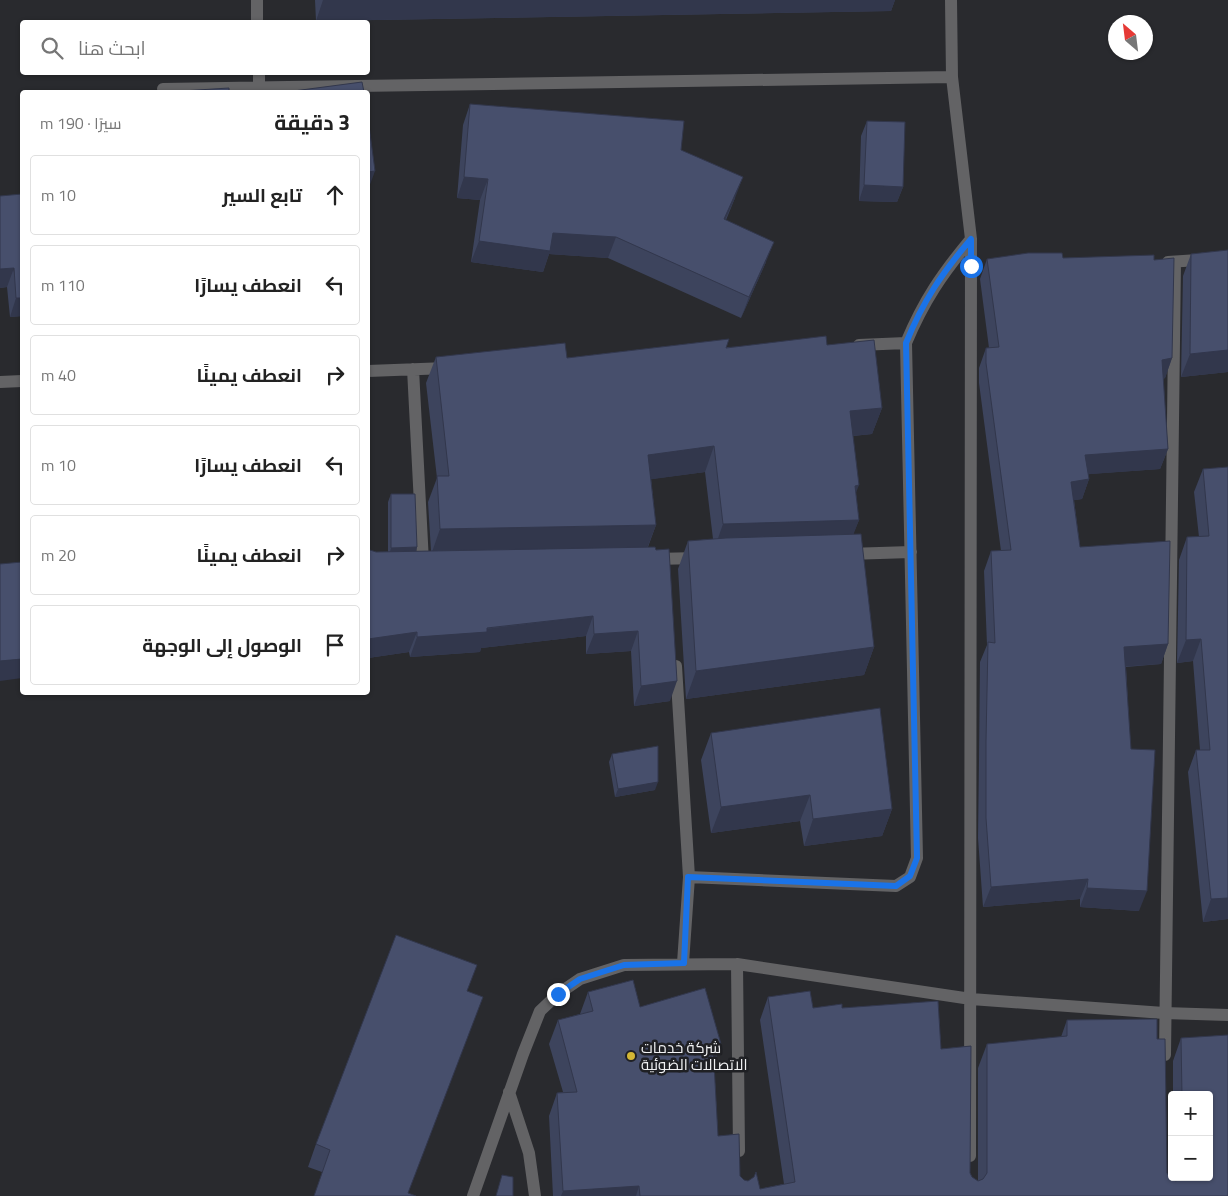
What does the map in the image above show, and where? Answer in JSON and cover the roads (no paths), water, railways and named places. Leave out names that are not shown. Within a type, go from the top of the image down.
[{"type":"street","points":[[257,0],[257,20]]},
{"type":"street","points":[[951,0],[952,77],[971,239],[976,266],[970,1166]]},
{"type":"street","points":[[259,75],[259,88]]},
{"type":"street","points":[[163,89],[952,77]]},
{"type":"street","points":[[688,877],[896,886],[910,876],[917,858],[906,343],[924,302],[944,271],[971,239]]},
{"type":"street","points":[[1156,263],[1228,258]]},
{"type":"street","points":[[1165,1070],[1164,1013],[1176,262]]},
{"type":"street","points":[[847,346],[906,343]]},
{"type":"street","points":[[370,371],[463,367]]},
{"type":"street","points":[[413,369],[423,562]]},
{"type":"street","points":[[0,382],[20,381]]},
{"type":"street","points":[[834,554],[911,552]]},
{"type":"street","points":[[640,560],[670,564],[708,558]]},
{"type":"street","points":[[675,649],[688,877],[684,963]]},
{"type":"street","points":[[473,1196],[509,1092],[540,1012],[558,994],[580,979],[624,965],[737,964],[971,999],[1164,1013],[1228,1015]]},
{"type":"street","points":[[737,964],[739,1167]]},
{"type":"street","points":[[509,1092],[529,1153],[535,1196]]},
{"type":"place","name":"شركة خدمات الاتصالات الضوئية","points":[[631,1056]]}]
